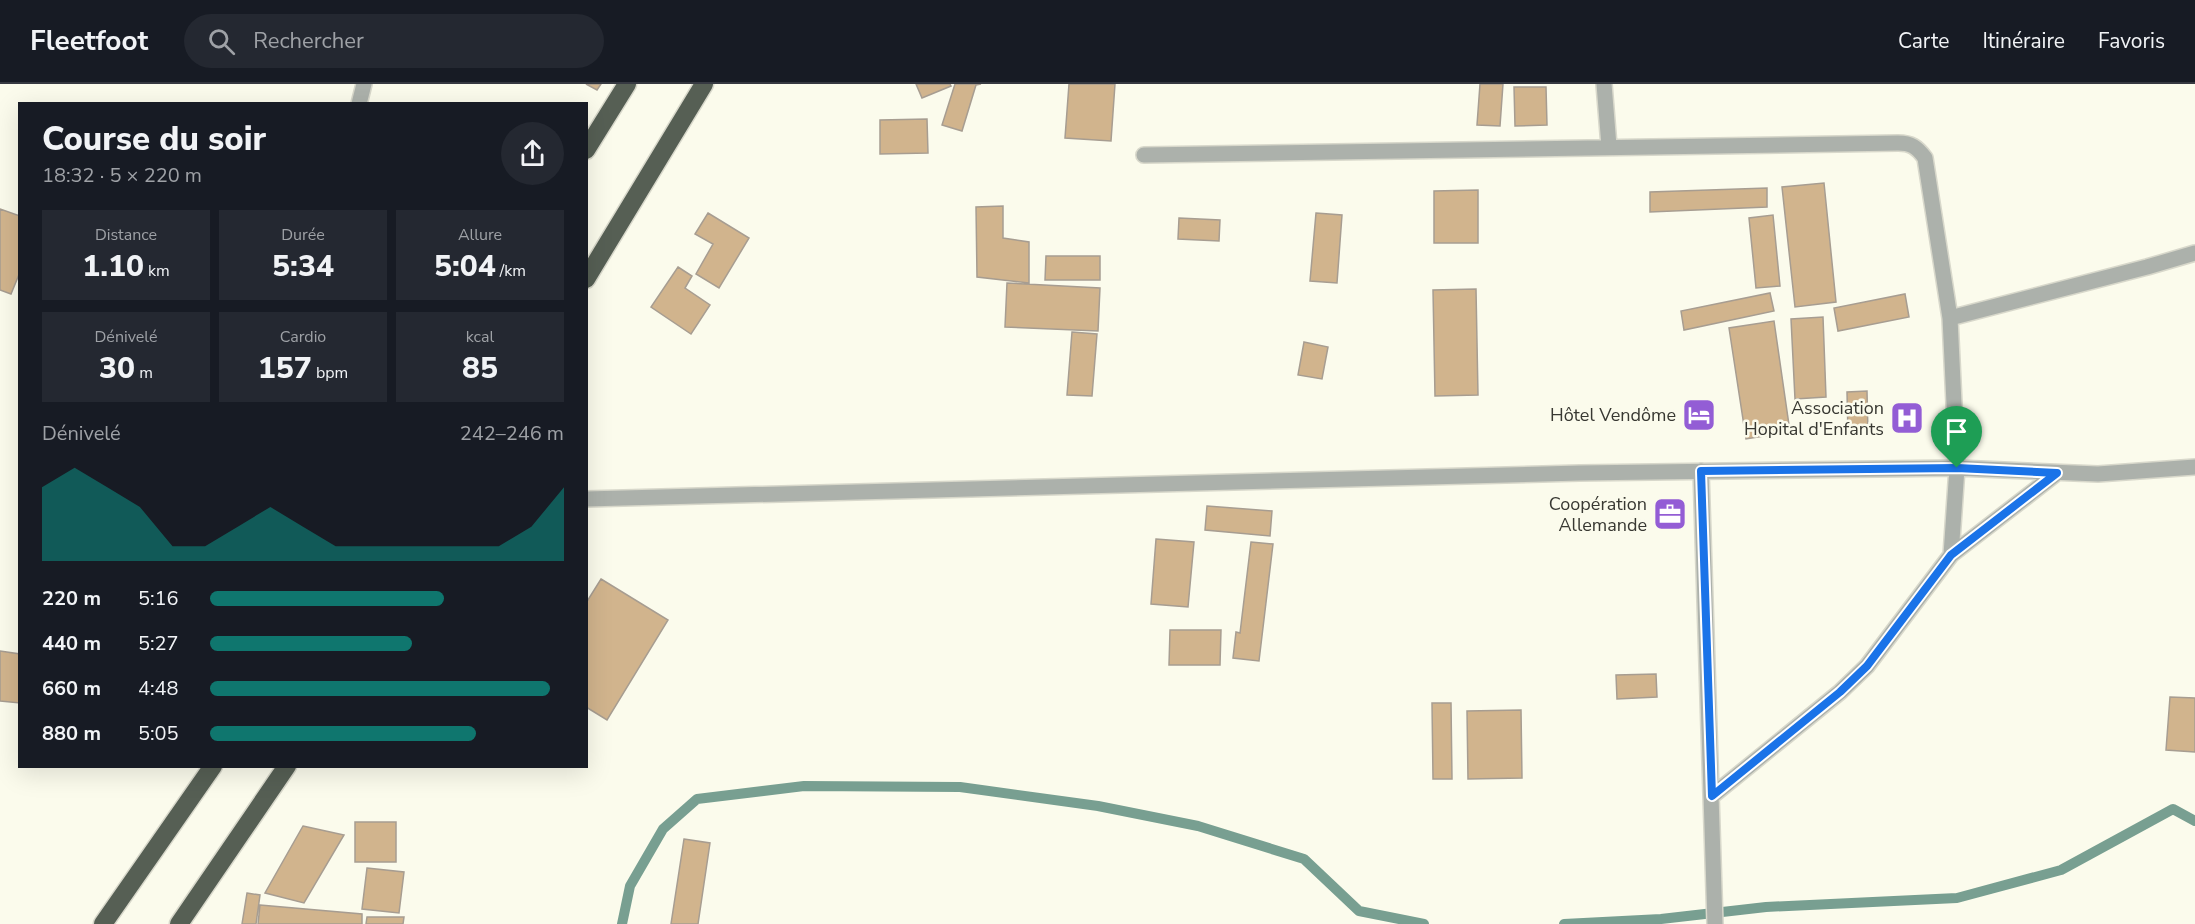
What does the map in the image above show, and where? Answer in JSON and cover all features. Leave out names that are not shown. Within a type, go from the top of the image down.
[{"type":"highway","points":[[588,147],[627,84]]},
{"type":"highway","points":[[588,276],[704,84]]},
{"type":"highway","points":[[103,924],[212,768]]},
{"type":"highway","points":[[179,924],[286,768]]},
{"type":"street","points":[[359,102],[364,84]]},
{"type":"street","points":[[1604,84],[1609,146]]},
{"type":"street","points":[[1144,155],[1911,143],[1925,158],[1950,318],[1957,468],[1951,555]]},
{"type":"street","points":[[1950,318],[2195,253]]},
{"type":"street","points":[[588,500],[1701,471],[1957,468],[2098,474],[2195,467]]},
{"type":"street","points":[[1701,471],[1715,924]]},
{"type":"street","points":[[1712,796],[1840,692],[1867,666],[1951,555],[2057,473]]},
{"type":"building","points":[[586,84],[601,84],[597,90]]},
{"type":"building","points":[[916,84],[950,84],[951,86],[922,98]]},
{"type":"building","points":[[955,84],[981,84],[976,85],[962,131],[942,125]]},
{"type":"building","points":[[1069,84],[1115,84],[1111,141],[1065,138]]},
{"type":"building","points":[[1480,84],[1503,84],[1500,126],[1477,125]]},
{"type":"building","points":[[1514,87],[1546,87],[1547,125],[1515,126]]},
{"type":"building","points":[[927,119],[928,153],[880,154],[880,120]]},
{"type":"building","points":[[1824,183],[1836,302],[1795,307],[1782,187]]},
{"type":"building","points":[[1767,188],[1767,207],[1650,212],[1650,192]]},
{"type":"building","points":[[1478,190],[1478,243],[1434,243],[1434,191]]},
{"type":"building","points":[[1003,206],[1003,238],[1029,242],[1029,283],[977,277],[976,207]]},
{"type":"building","points":[[0,209],[18,215],[18,277],[11,294],[0,290]]},
{"type":"building","points":[[708,213],[749,238],[719,288],[696,274],[713,244],[695,234]]},
{"type":"building","points":[[1316,213],[1342,215],[1337,283],[1310,281]]},
{"type":"building","points":[[1773,215],[1780,286],[1756,288],[1749,218]]},
{"type":"building","points":[[1179,218],[1220,220],[1219,241],[1178,239]]},
{"type":"building","points":[[1046,256],[1100,256],[1100,280],[1045,280]]},
{"type":"building","points":[[678,267],[692,276],[685,288],[710,305],[691,334],[651,307]]},
{"type":"building","points":[[1007,283],[1100,288],[1098,331],[1005,327]]},
{"type":"building","points":[[1476,289],[1478,395],[1435,396],[1433,290]]},
{"type":"building","points":[[1770,293],[1774,311],[1684,330],[1681,311]]},
{"type":"building","points":[[1905,294],[1909,317],[1838,331],[1834,308]]},
{"type":"building","points":[[1823,317],[1826,397],[1795,399],[1791,319]]},
{"type":"building","points":[[1774,321],[1790,432],[1746,439],[1729,328]]},
{"type":"building","points":[[1072,332],[1097,334],[1092,396],[1067,395]]},
{"type":"building","points":[[1304,342],[1328,347],[1322,379],[1298,375]]},
{"type":"building","points":[[1867,391],[1868,434],[1848,435],[1847,392]]},
{"type":"building","points":[[1207,506],[1272,511],[1270,536],[1205,530]]},
{"type":"building","points":[[1156,539],[1194,542],[1188,607],[1151,604]]},
{"type":"building","points":[[1251,542],[1273,544],[1259,661],[1233,658],[1236,632],[1240,633]]},
{"type":"building","points":[[601,579],[668,620],[607,720],[588,708],[588,600]]},
{"type":"building","points":[[1170,630],[1221,630],[1220,665],[1169,665]]},
{"type":"building","points":[[0,651],[18,654],[18,703],[0,701]]},
{"type":"building","points":[[1656,674],[1657,697],[1617,699],[1616,675]]},
{"type":"building","points":[[2170,697],[2195,698],[2195,752],[2166,750]]},
{"type":"building","points":[[1432,703],[1451,703],[1452,779],[1433,779]]},
{"type":"building","points":[[1521,710],[1522,778],[1468,779],[1467,711]]},
{"type":"building","points":[[355,822],[396,822],[396,862],[355,862]]},
{"type":"building","points":[[303,826],[344,835],[304,903],[265,893]]},
{"type":"building","points":[[684,839],[710,843],[698,924],[671,924]]},
{"type":"building","points":[[367,868],[404,872],[399,913],[362,909]]},
{"type":"building","points":[[247,893],[260,895],[256,924],[242,924]]},
{"type":"building","points":[[260,905],[362,914],[362,924],[258,924]]},
{"type":"building","points":[[367,917],[404,917],[403,924],[366,924]]},
{"type":"waterway","points":[[622,924],[630,886],[663,829],[697,799],[804,786],[960,787],[1098,806],[1198,826],[1304,859],[1359,911],[1424,924]]},
{"type":"waterway","points":[[1564,924],[1661,919],[1766,907],[1957,898],[2061,870],[2173,809],[2195,821]]},
{"type":"place","name":"Hôtel Vendôme","points":[[1699,415]]},
{"type":"place","name":"Association Hopital d'Enfants","points":[[1907,418]]},
{"type":"place","name":"Coopération Allemande","points":[[1670,514]]},
{"type":"route","points":[[1957,468],[2057,473],[1951,555],[1867,666],[1840,692],[1712,796],[1701,471],[1957,468]]}]
